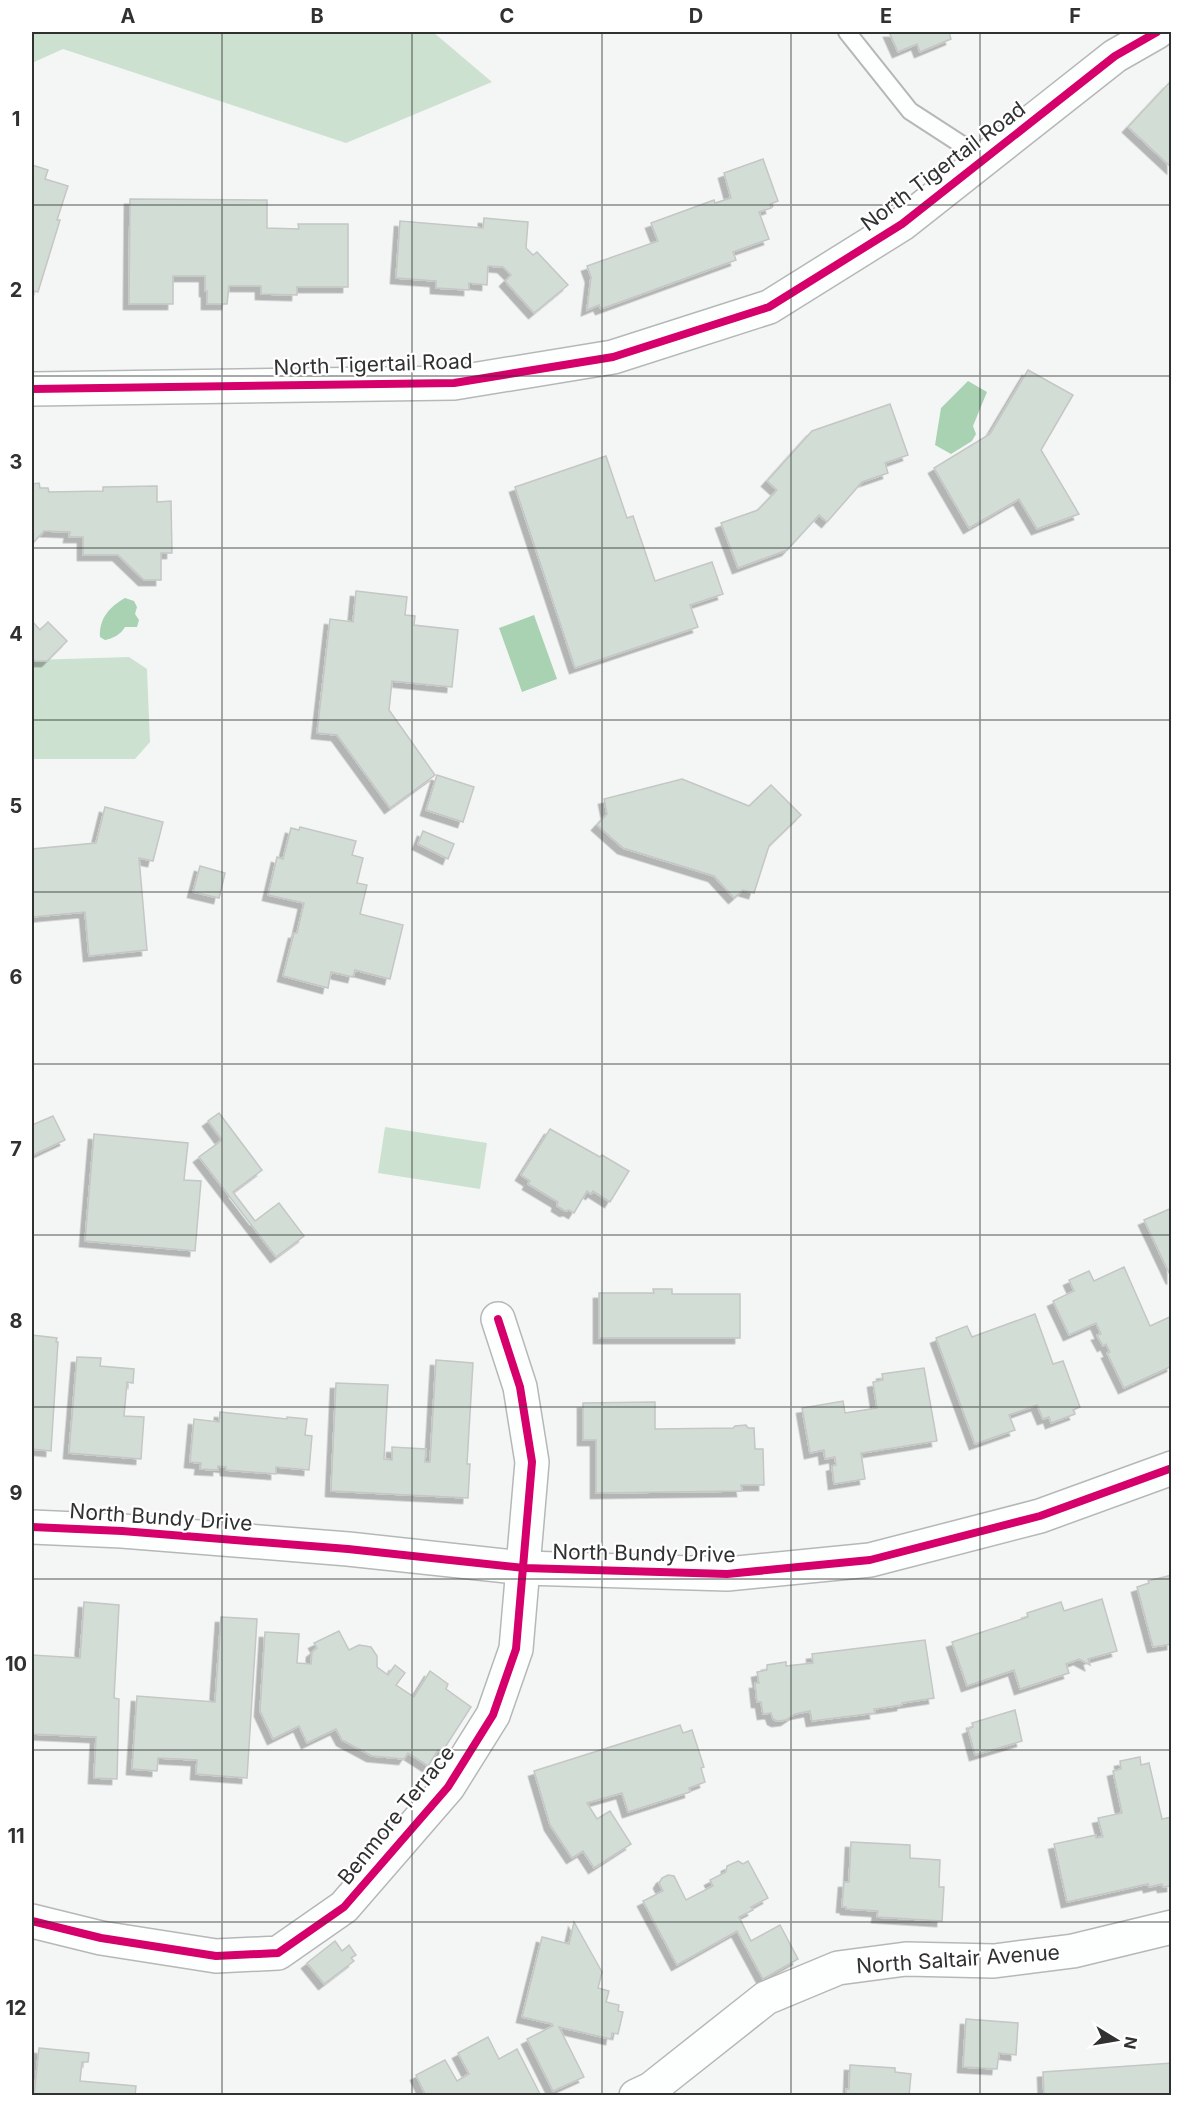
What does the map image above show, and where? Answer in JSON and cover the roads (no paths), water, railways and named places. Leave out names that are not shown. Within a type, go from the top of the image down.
[{"type":"street","name":"North Tigertail Road","points":[[32,389],[454,383],[613,357],[769,307],[903,224],[1115,56],[1157,32]]},
{"type":"street","name":"Benmore Terrace","points":[[32,1921],[101,1938],[216,1956],[278,1953],[344,1907],[448,1786],[493,1716],[516,1649],[532,1462],[520,1387],[498,1319]]},
{"type":"street","name":"North Bundy Drive","points":[[32,1527],[122,1531],[348,1549],[524,1568],[727,1574],[870,1560],[1040,1516],[1172,1468]]},
{"type":"street","name":"North Saltair Avenue","points":[[647,2093],[766,1998],[838,1968],[906,1959],[1005,1960],[1073,1951],[1172,1928]]},
{"type":"lane","points":[[847,32],[910,111],[984,159]]}]
